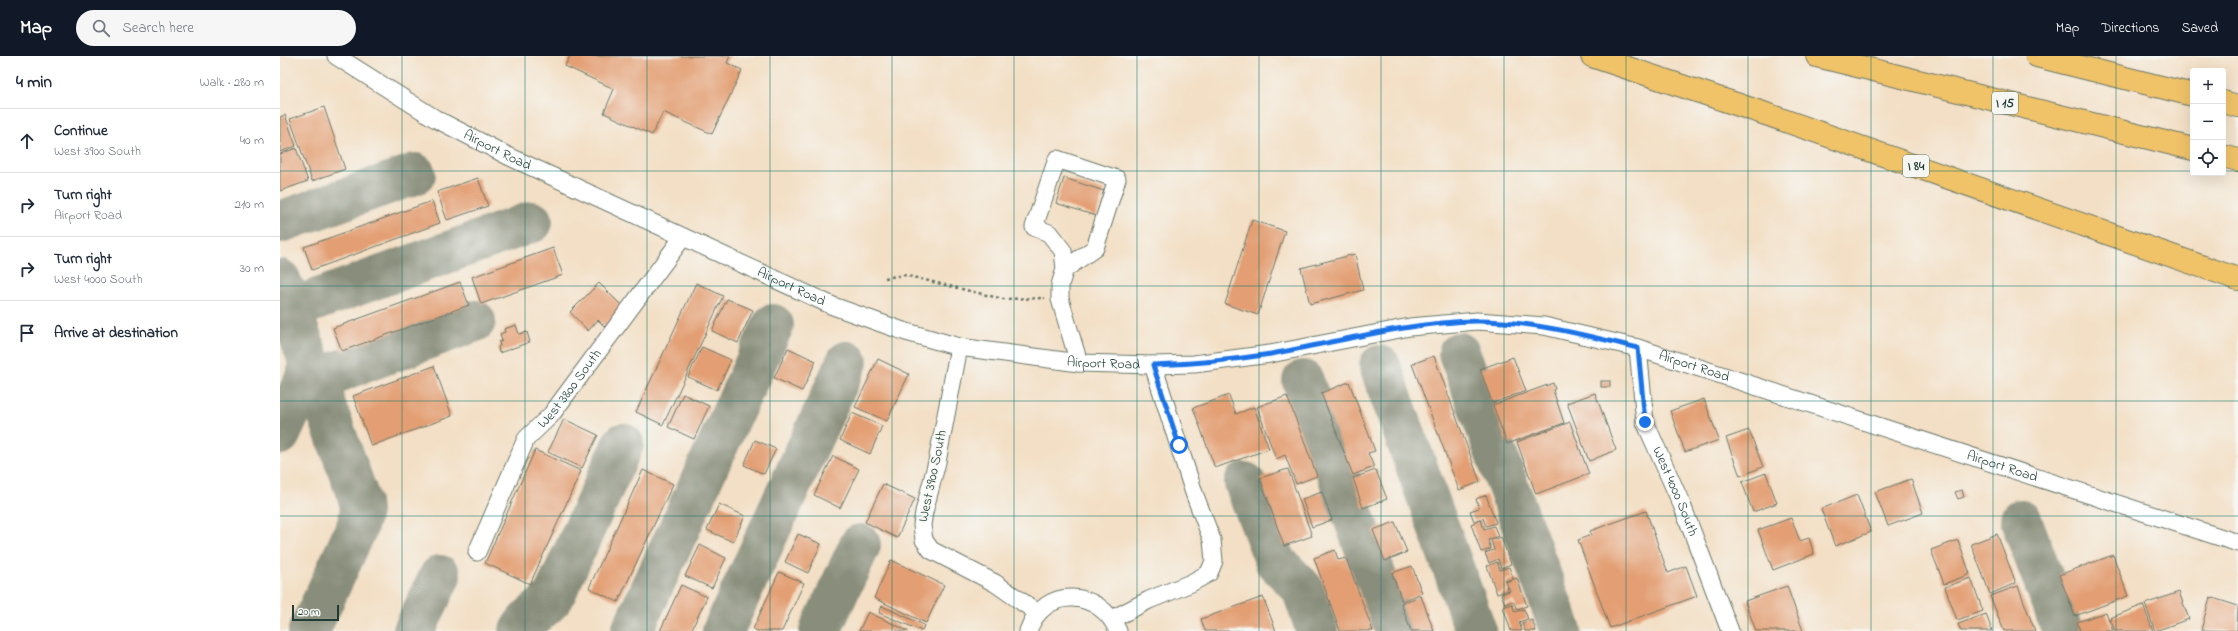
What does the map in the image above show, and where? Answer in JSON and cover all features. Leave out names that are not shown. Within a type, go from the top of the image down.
[{"type":"highway","name":"I 84","points":[[1592,56],[1763,113],[2238,279]]},
{"type":"highway","name":"I 15","points":[[1817,56],[2190,148]]},
{"type":"highway","points":[[2036,56],[2190,94]]},
{"type":"highway","points":[[2226,103],[2238,106]]},
{"type":"highway","points":[[2226,157],[2238,160]]},
{"type":"street","name":"Airport Road","points":[[336,56],[436,119],[508,156],[833,306],[959,348],[1079,363],[1153,365],[1194,364],[1270,354],[1410,327],[1477,321],[1544,326],[1638,348],[2238,543]]},
{"type":"street","points":[[1065,269],[1095,248],[1117,179],[1057,158],[1034,227],[1050,233],[1063,251],[1065,269],[1060,285],[1060,299],[1079,363]]},
{"type":"street","name":"West 3800 South","points":[[477,552],[526,439],[551,415],[683,237]]},
{"type":"street","name":"West 3900 South","points":[[959,348],[937,462],[924,512],[922,525],[924,540],[931,550],[996,583],[1038,612]]},
{"type":"street","name":"West 4000 South","points":[[1638,348],[1645,422],[1682,505],[1730,631]]},
{"type":"street","points":[[1028,631],[1038,612],[1050,604],[1063,599],[1077,598],[1091,601],[1103,609],[1115,625],[1149,600],[1192,583],[1209,573],[1214,561],[1212,540],[1194,493],[1153,365]]},
{"type":"path","points":[[885,278],[904,275],[1003,299],[1034,297],[1060,299]]},
{"type":"building","points":[[570,56],[730,56],[727,63],[742,70],[712,134],[663,112],[652,135],[604,113],[614,89],[565,66]]},
{"type":"building","points":[[324,107],[345,169],[312,181],[290,119]]},
{"type":"building","points":[[285,115],[296,146],[280,152],[280,117]]},
{"type":"building","points":[[296,148],[308,181],[280,191],[280,154]]},
{"type":"building","points":[[478,178],[488,206],[447,220],[437,192]]},
{"type":"building","points":[[1064,178],[1104,191],[1096,216],[1056,203]]},
{"type":"building","points":[[432,201],[440,223],[312,270],[304,247]]},
{"type":"building","points":[[1252,220],[1285,231],[1258,315],[1225,304]]},
{"type":"building","points":[[553,248],[563,275],[481,304],[472,277]]},
{"type":"building","points":[[1355,254],[1363,290],[1310,304],[1301,268]]},
{"type":"building","points":[[460,282],[469,305],[342,351],[333,328]]},
{"type":"building","points":[[599,283],[624,308],[605,327],[598,320],[588,331],[570,312]]},
{"type":"building","points":[[696,283],[723,296],[663,425],[636,412]]},
{"type":"building","points":[[727,299],[753,310],[738,343],[712,331]]},
{"type":"building","points":[[516,325],[519,334],[527,332],[530,342],[499,353],[499,342],[502,341],[500,334],[505,332],[504,329]]},
{"type":"building","points":[[702,347],[731,360],[717,390],[688,377]]},
{"type":"building","points":[[788,348],[816,361],[802,391],[774,378]]},
{"type":"building","points":[[1434,356],[1480,482],[1459,490],[1412,364]]},
{"type":"building","points":[[1513,357],[1526,391],[1492,403],[1480,369]]},
{"type":"building","points":[[878,359],[909,374],[887,421],[855,407]]},
{"type":"building","points":[[434,366],[452,416],[371,446],[353,396]]},
{"type":"building","points":[[1601,381],[1610,381],[1610,387],[1601,387]]},
{"type":"building","points":[[1349,382],[1375,451],[1368,453],[1374,467],[1353,475],[1321,393]]},
{"type":"building","points":[[1553,383],[1555,389],[1553,390],[1564,423],[1507,444],[1493,405]]},
{"type":"building","points":[[1595,393],[1616,450],[1589,461],[1567,403]]},
{"type":"building","points":[[683,394],[709,406],[694,439],[668,427]]},
{"type":"building","points":[[1229,395],[1236,414],[1254,407],[1269,449],[1215,468],[1193,408]]},
{"type":"building","points":[[1287,396],[1317,476],[1296,484],[1285,455],[1276,459],[1257,407]]},
{"type":"building","points":[[1704,399],[1719,440],[1685,452],[1670,411]]},
{"type":"building","points":[[852,413],[882,426],[870,454],[840,440]]},
{"type":"building","points":[[564,419],[598,435],[582,468],[548,452]]},
{"type":"building","points":[[1570,422],[1589,474],[1536,494],[1517,442]]},
{"type":"building","points":[[1749,430],[1763,467],[1740,476],[1726,438]]},
{"type":"building","points":[[755,440],[776,449],[764,474],[744,465]]},
{"type":"building","points":[[535,450],[581,471],[530,584],[485,563]]},
{"type":"building","points":[[833,456],[859,469],[840,508],[814,495]]},
{"type":"building","points":[[1288,469],[1312,536],[1284,546],[1260,478]]},
{"type":"building","points":[[643,470],[673,484],[618,602],[589,588]]},
{"type":"building","points":[[1376,470],[1387,499],[1363,508],[1353,478]]},
{"type":"building","points":[[1766,473],[1777,503],[1753,512],[1742,482]]},
{"type":"building","points":[[1911,479],[1923,513],[1888,526],[1875,492]]},
{"type":"building","points":[[883,484],[915,499],[897,538],[865,522]]},
{"type":"building","points":[[1962,490],[1964,497],[1958,499],[1955,492]]},
{"type":"building","points":[[1322,492],[1332,520],[1312,527],[1302,499]]},
{"type":"building","points":[[1486,495],[1496,523],[1486,526],[1483,518],[1474,521],[1470,511],[1479,508],[1476,499]]},
{"type":"building","points":[[1857,495],[1871,532],[1835,546],[1821,509]]},
{"type":"building","points":[[719,504],[745,516],[733,542],[707,530]]},
{"type":"building","points":[[1646,511],[1668,573],[1686,566],[1697,596],[1610,628],[1578,540],[1591,535],[1590,531]]},
{"type":"building","points":[[1791,518],[1800,541],[1809,538],[1814,554],[1773,570],[1758,530]]},
{"type":"building","points":[[1481,520],[1484,529],[1494,526],[1498,536],[1488,540],[1491,549],[1481,552],[1471,524]]},
{"type":"building","points":[[1395,522],[1407,552],[1385,561],[1373,530]]},
{"type":"building","points":[[798,534],[821,544],[808,573],[785,562]]},
{"type":"building","points":[[1997,534],[2016,583],[1990,594],[1971,544]]},
{"type":"building","points":[[1501,537],[1511,564],[1501,568],[1498,559],[1489,563],[1485,553],[1494,550],[1491,540]]},
{"type":"building","points":[[1958,540],[1970,574],[1944,584],[1931,550]]},
{"type":"building","points":[[700,545],[726,558],[712,588],[685,576]]},
{"type":"building","points":[[1335,550],[1338,560],[1346,558],[1373,631],[1340,631],[1314,558]]},
{"type":"building","points":[[2113,555],[2128,596],[2075,616],[2059,575]]},
{"type":"building","points":[[891,560],[944,585],[926,623],[874,598]]},
{"type":"building","points":[[1497,562],[1500,570],[1509,567],[1513,578],[1505,581],[1508,590],[1497,594],[1487,566]]},
{"type":"building","points":[[1412,566],[1422,593],[1402,601],[1392,573]]},
{"type":"building","points":[[779,572],[804,583],[782,631],[757,631],[753,629]]},
{"type":"building","points":[[1517,578],[1527,606],[1517,609],[1513,601],[1505,604],[1501,594],[1510,591],[1506,582]]},
{"type":"building","points":[[1971,578],[1983,611],[1957,620],[1945,587]]},
{"type":"building","points":[[681,585],[707,597],[691,631],[660,631]]},
{"type":"building","points":[[1787,586],[1803,631],[1756,631],[1745,601]]},
{"type":"building","points":[[2018,586],[2035,631],[2004,631],[1990,596]]},
{"type":"building","points":[[2179,592],[2189,619],[2155,631],[2145,604]]},
{"type":"building","points":[[1421,596],[1434,631],[1411,631],[1401,603]]},
{"type":"building","points":[[1263,597],[1276,631],[1205,631],[1201,619]]},
{"type":"building","points":[[2210,597],[2238,606],[2237,631],[2201,630]]},
{"type":"building","points":[[1512,604],[1515,612],[1524,609],[1528,619],[1519,622],[1522,631],[1511,631],[1503,607]]},
{"type":"building","points":[[2143,605],[2153,631],[2115,631],[2110,618]]},
{"type":"building","points":[[882,606],[924,625],[922,631],[879,613]]},
{"type":"building","points":[[868,612],[908,631],[859,631]]},
{"type":"building","points":[[2106,612],[2113,631],[2080,631],[2077,622]]},
{"type":"building","points":[[1986,614],[1992,631],[1961,631],[1958,624]]},
{"type":"building","points":[[1532,620],[1536,631],[1525,631],[1522,623]]},
{"type":"taxiway","points":[[280,222],[415,174]]},
{"type":"taxiway","points":[[283,289],[288,296],[298,302],[310,302],[532,222]]},
{"type":"taxiway","points":[[280,280],[360,502],[361,511],[357,527],[309,631]]},
{"type":"taxiway","points":[[324,399],[323,391],[325,383],[337,372],[475,321]]},
{"type":"taxiway","points":[[632,631],[773,325]]},
{"type":"taxiway","points":[[1459,353],[1561,631]]},
{"type":"taxiway","points":[[280,434],[307,375],[309,359]]},
{"type":"taxiway","points":[[723,631],[847,362]]},
{"type":"taxiway","points":[[1380,366],[1476,631]]},
{"type":"taxiway","points":[[1303,381],[1396,631]]},
{"type":"taxiway","points":[[520,631],[523,625],[554,596],[623,444]]},
{"type":"taxiway","points":[[1245,483],[1276,562],[1302,588],[1317,631]]},
{"type":"taxiway","points":[[2021,520],[2063,631]]},
{"type":"taxiway","points":[[820,631],[860,545]]},
{"type":"taxiway","points":[[414,631],[440,576]]},
{"type":"route","points":[[1179,445],[1153,365],[1194,364],[1270,354],[1410,327],[1477,321],[1544,326],[1638,348],[1645,422]]}]
